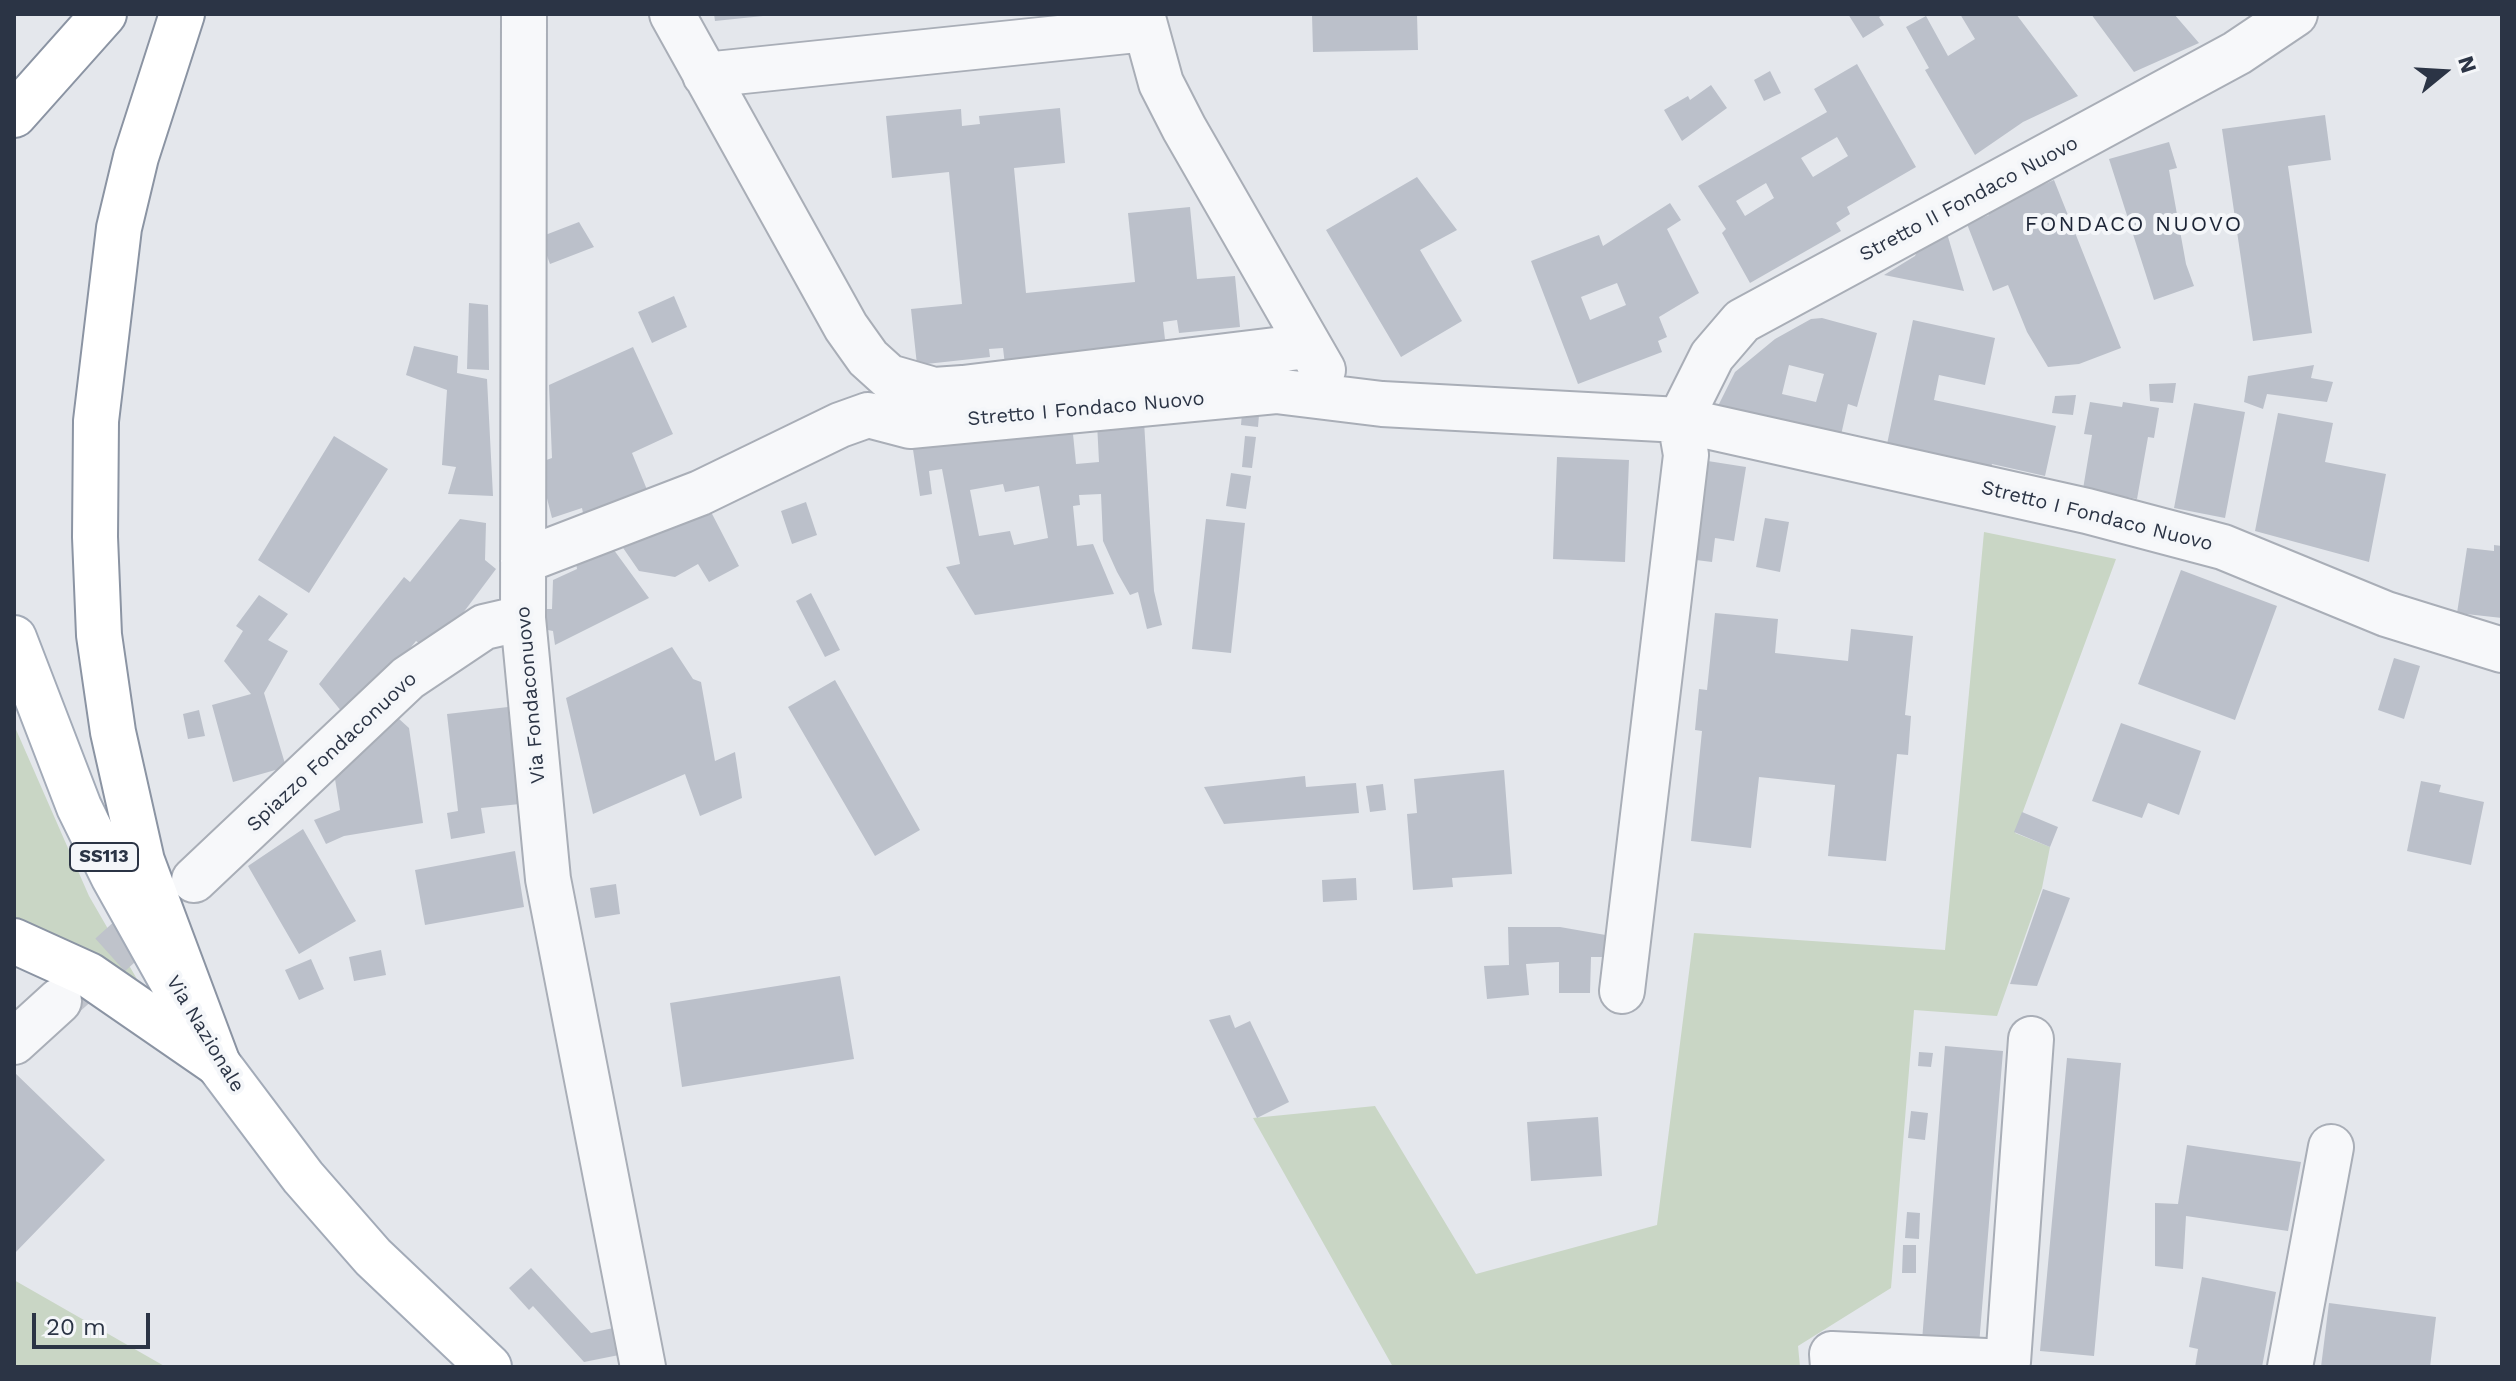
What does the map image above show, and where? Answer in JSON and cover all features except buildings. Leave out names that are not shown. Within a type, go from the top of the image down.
[{"type":"main road","points":[[14,115],[104,14]]},
{"type":"main road","points":[[182,14],[136,157],[119,228],[96,421],[95,537],[99,635],[113,732],[139,846],[218,1064]]},
{"type":"main road","name":"Via Nazionale","points":[[14,638],[79,807],[113,876],[218,1064],[303,1177],[373,1257],[489,1367]]},
{"type":"main road","points":[[14,941],[89,975],[218,1064]]},
{"type":"street","name":"Via Fondaconuovo","points":[[524,14],[523,618],[548,879],[643,1367]]},
{"type":"street","points":[[672,14],[846,327],[868,358],[889,377],[934,390],[963,388],[1308,346]]},
{"type":"street","name":"Stretto II Fondaco Nuovo","points":[[1680,420],[1712,356],[1742,321],[2224,61],[2295,14]]},
{"type":"street","points":[[705,75],[1144,22],[1161,83],[1184,128],[1340,399]]},
{"type":"street","name":"Stretto I Fondaco Nuovo","points":[[523,561],[700,493],[840,425],[868,415],[910,426],[1276,391],[1340,399],[1680,420],[2087,511],[2223,547],[2386,614],[2502,650]]},
{"type":"street","points":[[1622,991],[1686,455],[1680,420]]},
{"type":"street","name":"Spiazzo Fondaconuovo","points":[[194,880],[408,678],[484,627],[523,618]]},
{"type":"street","points":[[14,1042],[59,1001]]},
{"type":"street","points":[[1833,1367],[1832,1354],[2008,1362],[2031,1039]]},
{"type":"street","points":[[2290,1367],[2331,1147]]},
{"type":"green space","points":[[1984,532],[2116,559],[2015,833],[2050,847],[2042,888],[1997,1016],[1914,1010],[1891,1288],[1798,1346],[1800,1367],[1393,1367],[1253,1118],[1375,1106],[1476,1274],[1657,1225],[1694,933],[1945,950]]},
{"type":"green space","points":[[14,725],[89,896],[145,993],[14,924]]},
{"type":"green space","points":[[14,1280],[166,1367],[14,1367]]},
{"type":"tunnel","points":[[61,999],[170,901]]},
{"type":"district","name":"FONDACO NUOVO","points":[[2134,225]]}]
